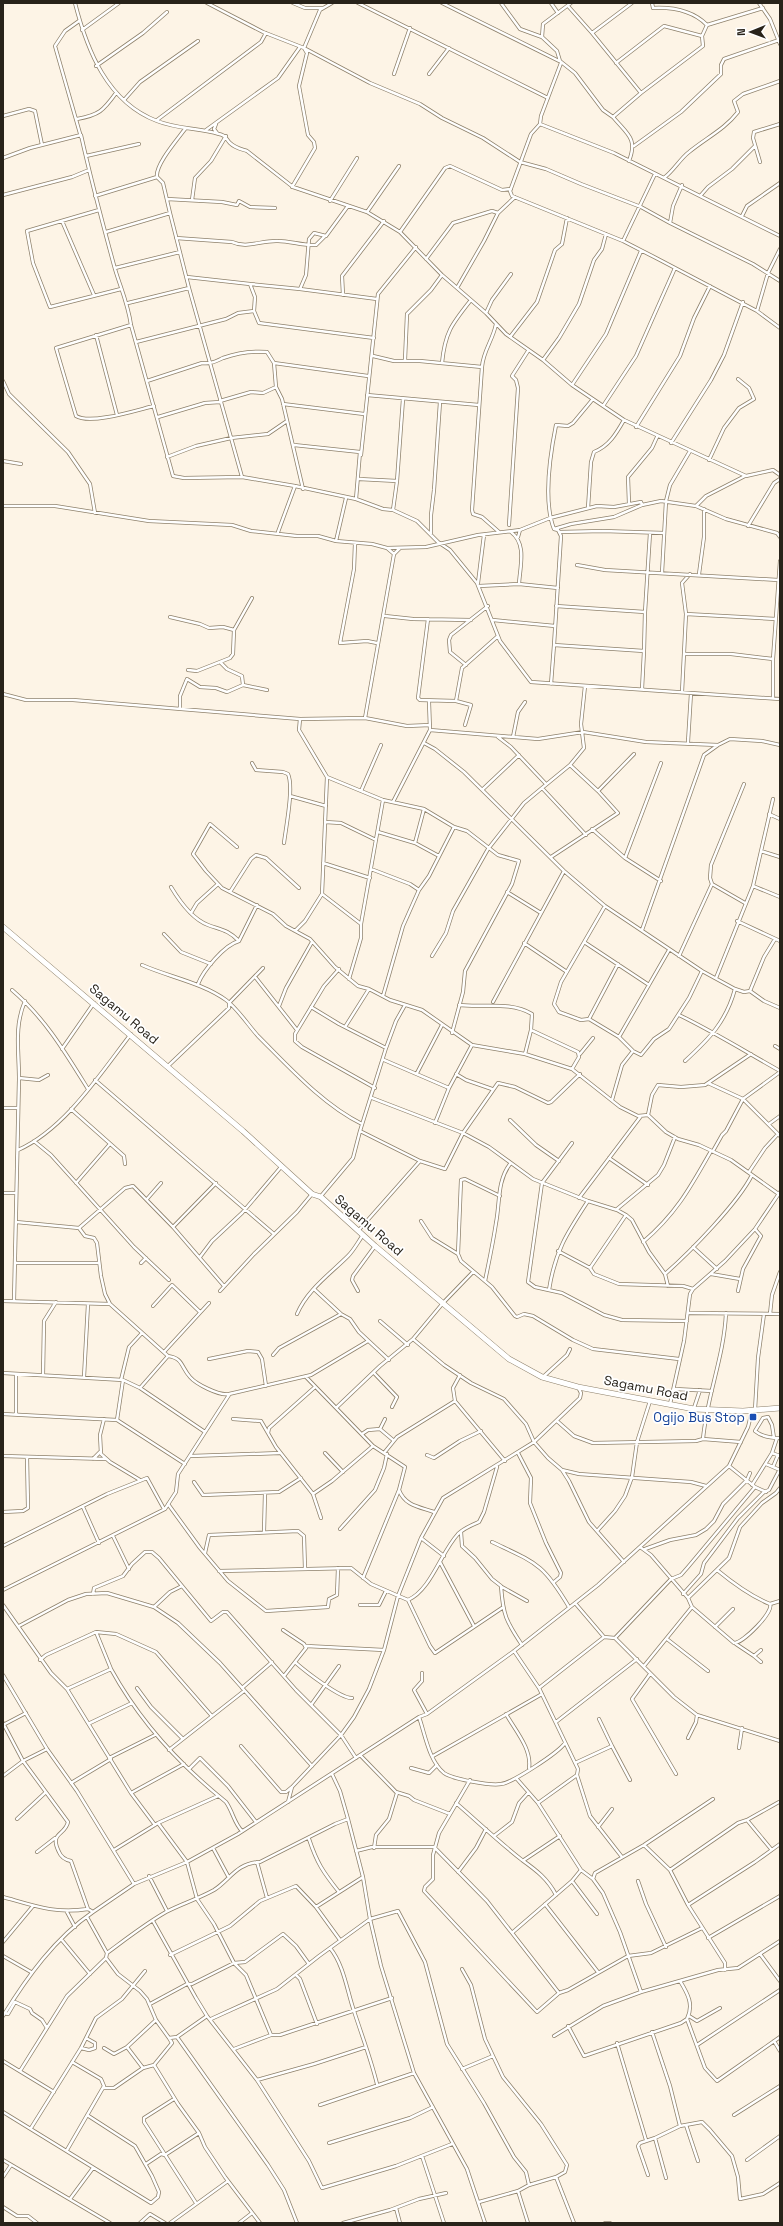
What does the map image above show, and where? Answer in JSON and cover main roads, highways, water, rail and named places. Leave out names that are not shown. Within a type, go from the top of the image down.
[{"type":"highway","name":"Sagamu Road","points":[[3,927],[131,1034],[312,1194],[320,1197],[375,1246],[509,1359],[542,1377],[578,1387],[694,1409],[753,1411],[780,1408]]},
{"type":"place","name":"Ogijo Bus Stop","points":[[753,1417]]}]
